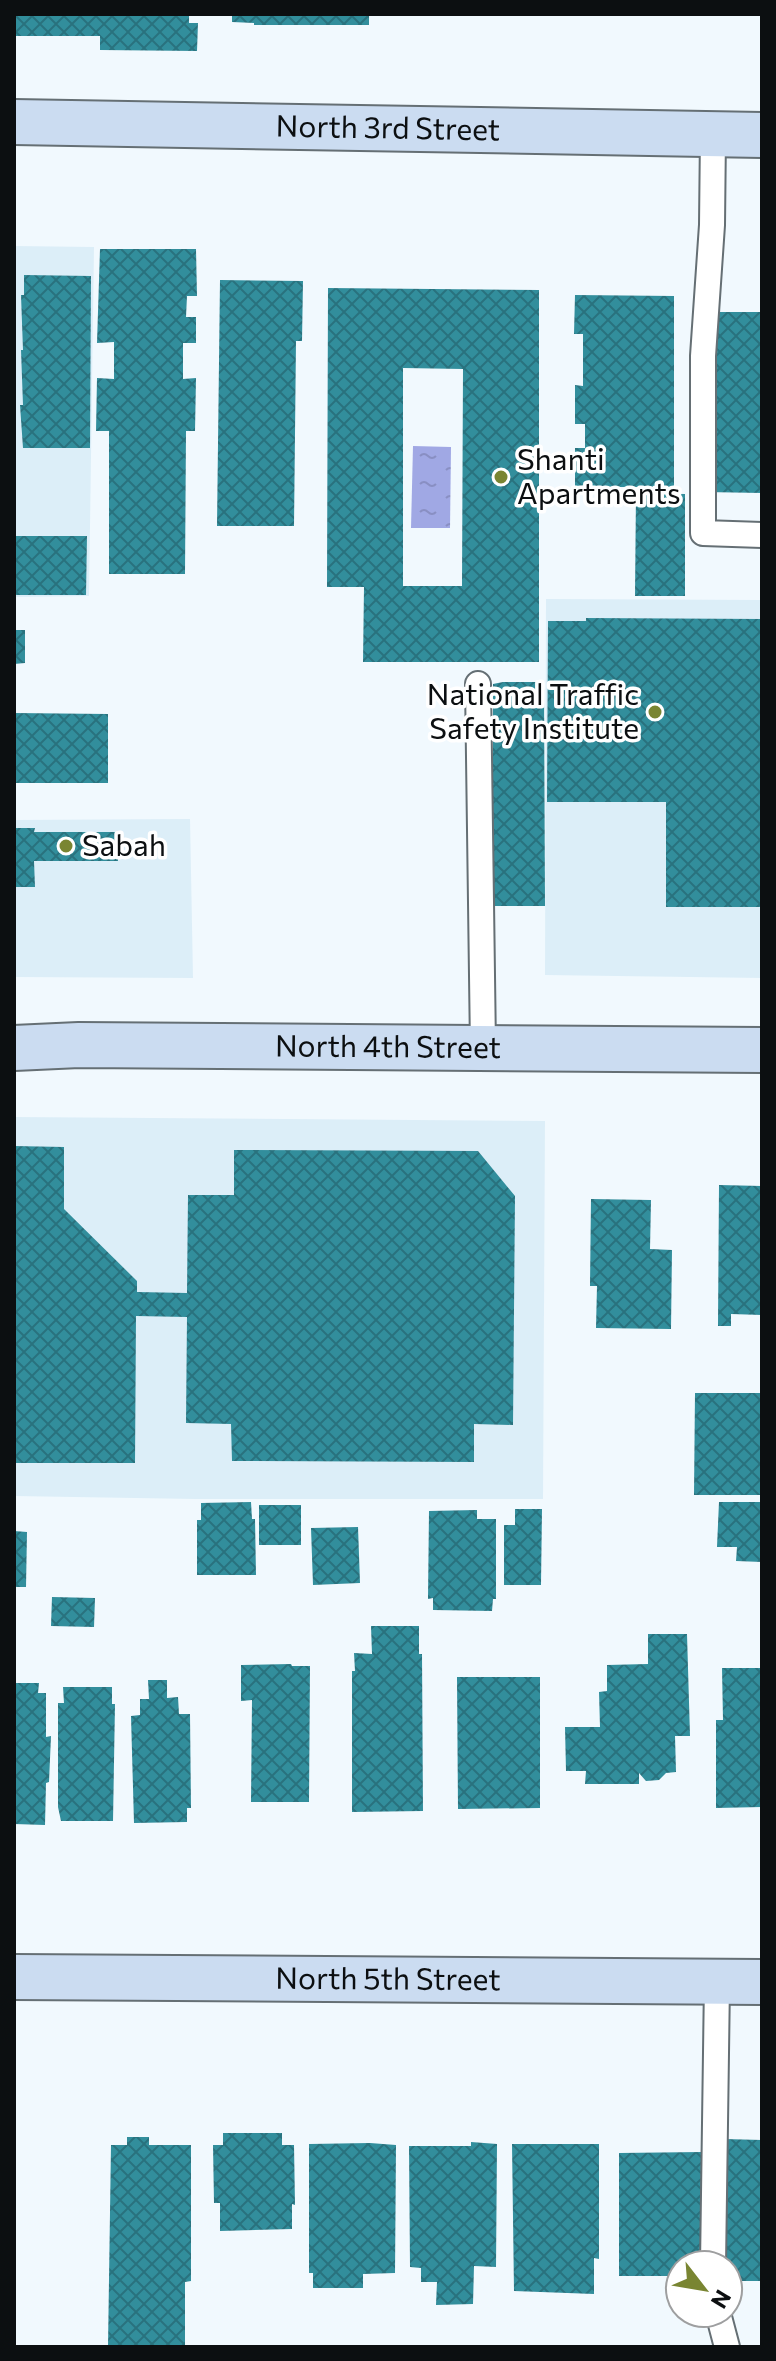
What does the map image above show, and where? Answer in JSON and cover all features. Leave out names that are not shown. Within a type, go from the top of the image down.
[{"type":"main road","name":"North 3rd Street","points":[[14,122],[762,135]]},
{"type":"main road","name":"North 4th Street","points":[[14,1048],[93,1045],[762,1050]]},
{"type":"main road","name":"North 5th Street","points":[[14,1977],[762,1982]]},
{"type":"lane","points":[[713,134],[712,225],[703,356],[703,533],[762,535]]},
{"type":"lane","points":[[478,684],[483,1048]]},
{"type":"lane","points":[[713,2249],[717,1982]]},
{"type":"shaded area","points":[[14,246],[94,247],[89,596],[14,597]]},
{"type":"shaded area","name":"National Traffic Safety Institute","points":[[546,599],[762,600],[762,978],[545,975]]},
{"type":"shaded area","points":[[190,819],[193,978],[14,977],[14,820]]},
{"type":"shaded area","points":[[14,1117],[545,1121],[543,1499],[14,1496]]},
{"type":"water","points":[[413,446],[451,447],[450,528],[411,528]]},
{"type":"building","points":[[14,14],[189,14],[189,23],[198,23],[197,51],[100,50],[100,36],[14,36]]},
{"type":"building","points":[[232,14],[369,14],[369,25],[254,25],[232,22]]},
{"type":"building","points":[[100,249],[196,249],[197,296],[187,296],[186,317],[196,317],[196,343],[183,343],[183,379],[196,378],[195,431],[186,431],[185,574],[109,574],[109,431],[96,431],[97,378],[114,379],[114,342],[97,343]]},
{"type":"building","points":[[24,275],[91,276],[90,448],[23,448],[20,405],[23,405],[21,295],[24,295]]},
{"type":"building","points":[[220,280],[303,281],[302,341],[296,341],[294,526],[217,526]]},
{"type":"building","name":"Shanti Apartments","points":[[328,288],[539,290],[539,662],[363,662],[364,587],[327,587]],"holes":[[[403,368],[463,369],[462,586],[403,586]]]},
{"type":"building","points":[[575,295],[674,296],[674,487],[575,487],[575,448],[585,448],[585,424],[575,424],[575,385],[583,386],[583,334],[574,334]]},
{"type":"building","points":[[715,312],[762,312],[762,493],[705,492]]},
{"type":"building","points":[[636,493],[685,494],[685,596],[635,596]]},
{"type":"building","points":[[14,536],[87,536],[86,595],[14,595]]},
{"type":"building","name":"National Traffic Safety Institute","points":[[586,618],[762,619],[762,907],[666,907],[666,802],[547,802],[548,621],[586,621]]},
{"type":"building","points":[[14,630],[25,630],[25,663],[14,664]]},
{"type":"building","points":[[544,682],[545,906],[493,906],[493,684]]},
{"type":"building","points":[[14,713],[108,714],[108,783],[14,783]]},
{"type":"building","name":"Sabah","points":[[14,828],[35,828],[34,832],[118,832],[118,861],[34,861],[35,887],[14,887]]},
{"type":"building","points":[[14,1146],[64,1147],[64,1209],[137,1281],[137,1292],[187,1293],[188,1195],[234,1195],[234,1150],[478,1151],[515,1196],[513,1425],[474,1424],[474,1462],[232,1461],[231,1424],[186,1423],[187,1317],[136,1316],[135,1463],[14,1463]]},
{"type":"building","points":[[719,1185],[762,1186],[762,1315],[731,1314],[731,1326],[718,1326]]},
{"type":"building","points":[[591,1199],[651,1200],[650,1249],[672,1250],[671,1329],[596,1328],[597,1286],[590,1286]]},
{"type":"building","points":[[695,1393],[762,1393],[762,1495],[694,1495]]},
{"type":"building","points":[[251,1502],[252,1519],[255,1519],[256,1575],[197,1575],[197,1520],[201,1520],[201,1503]]},
{"type":"building","points":[[719,1502],[762,1502],[762,1562],[736,1561],[737,1547],[717,1547]]},
{"type":"building","points":[[259,1505],[301,1505],[301,1545],[259,1545]]},
{"type":"building","points":[[515,1509],[542,1509],[541,1585],[504,1585],[504,1525],[515,1525]]},
{"type":"building","points":[[477,1510],[477,1519],[496,1519],[496,1599],[493,1599],[492,1611],[433,1610],[433,1598],[428,1599],[429,1511]]},
{"type":"building","points":[[358,1527],[360,1583],[313,1585],[311,1528]]},
{"type":"building","points":[[14,1531],[27,1532],[26,1587],[14,1587]]},
{"type":"building","points":[[52,1597],[95,1598],[94,1627],[51,1626]]},
{"type":"building","points":[[371,1626],[419,1626],[423,1811],[352,1812],[352,1671],[355,1671],[354,1653],[372,1654]]},
{"type":"building","points":[[648,1634],[687,1634],[690,1736],[675,1736],[676,1772],[666,1773],[659,1780],[646,1781],[639,1773],[639,1784],[585,1784],[586,1771],[566,1771],[565,1727],[600,1727],[599,1692],[607,1691],[607,1665],[648,1664]]},
{"type":"building","points":[[241,1665],[310,1666],[309,1802],[251,1802],[252,1700],[241,1701]]},
{"type":"building","points":[[722,1668],[762,1668],[762,1807],[716,1808],[716,1720],[723,1720]]},
{"type":"building","points":[[457,1677],[540,1677],[540,1808],[458,1809]]},
{"type":"building","points":[[148,1680],[167,1680],[167,1698],[178,1697],[179,1714],[190,1714],[191,1808],[187,1808],[187,1822],[134,1823],[131,1716],[140,1715],[140,1699],[149,1699]]},
{"type":"building","points":[[14,1683],[39,1683],[38,1693],[46,1693],[46,1737],[51,1736],[45,1825],[14,1824]]},
{"type":"building","points":[[63,1687],[112,1687],[112,1704],[115,1704],[113,1821],[61,1821],[58,1807],[58,1703],[64,1703]]},
{"type":"building","points":[[223,2133],[282,2133],[282,2145],[294,2145],[295,2205],[292,2204],[292,2229],[220,2231],[220,2203],[214,2203],[213,2145],[223,2145]]},
{"type":"building","points":[[127,2137],[149,2137],[149,2145],[191,2145],[191,2281],[185,2282],[185,2347],[108,2347],[111,2145],[127,2145]]},
{"type":"building","points":[[724,2139],[762,2140],[762,2281],[744,2281],[744,2249],[724,2249]]},
{"type":"building","points":[[471,2142],[497,2144],[496,2267],[474,2266],[473,2304],[436,2305],[437,2282],[421,2282],[421,2268],[410,2267],[409,2146],[471,2146]]},
{"type":"building","points":[[309,2144],[396,2145],[395,2273],[363,2274],[363,2288],[313,2288],[313,2273],[309,2273]]},
{"type":"building","points":[[512,2144],[599,2144],[599,2259],[594,2258],[594,2294],[514,2291]]},
{"type":"building","points":[[701,2152],[701,2249],[664,2249],[664,2276],[619,2276],[619,2153]]},
{"type":"place","name":"Shanti Apartments","points":[[501,477]]},
{"type":"place","name":"National Traffic Safety Institute","points":[[655,712]]},
{"type":"place","name":"Sabah","points":[[66,846]]}]
